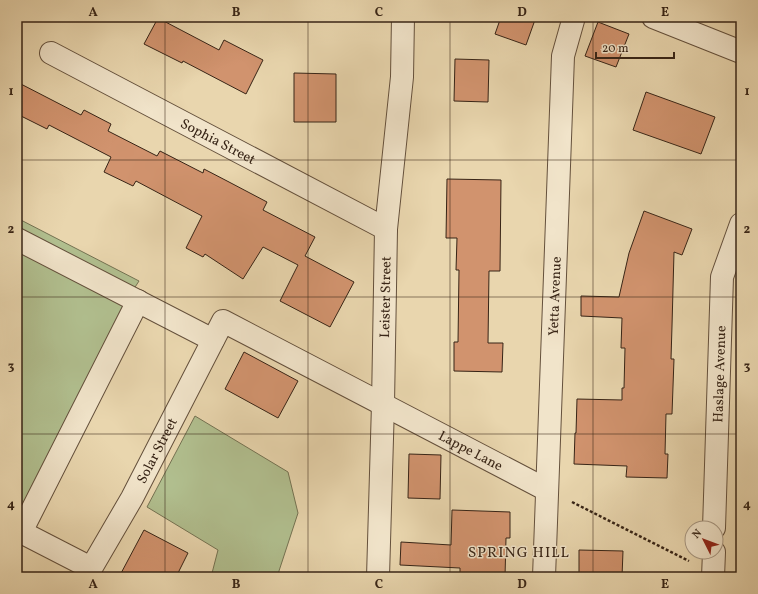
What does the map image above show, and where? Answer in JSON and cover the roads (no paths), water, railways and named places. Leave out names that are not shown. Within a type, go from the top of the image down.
[{"type":"street","name":"Leister Street","points":[[378,577],[386,229],[402,77],[403,17]]},
{"type":"street","name":"Yetta Avenue","points":[[544,577],[563,56],[574,17]]},
{"type":"street","points":[[653,17],[741,52]]},
{"type":"street","name":"Sophia Street","points":[[51,53],[386,229]]},
{"type":"street","name":"Haslage Avenue","points":[[714,520],[722,278],[741,224]]},
{"type":"street","points":[[17,239],[213,340]]},
{"type":"street","points":[[88,573],[19,533],[138,301]]},
{"type":"street","name":"Lappe Lane","points":[[223,321],[547,490]]},
{"type":"street","name":"Solar Street","points":[[88,573],[132,498],[223,321]]},
{"type":"district","name":"SPRING HILL","points":[[519,552]]}]
